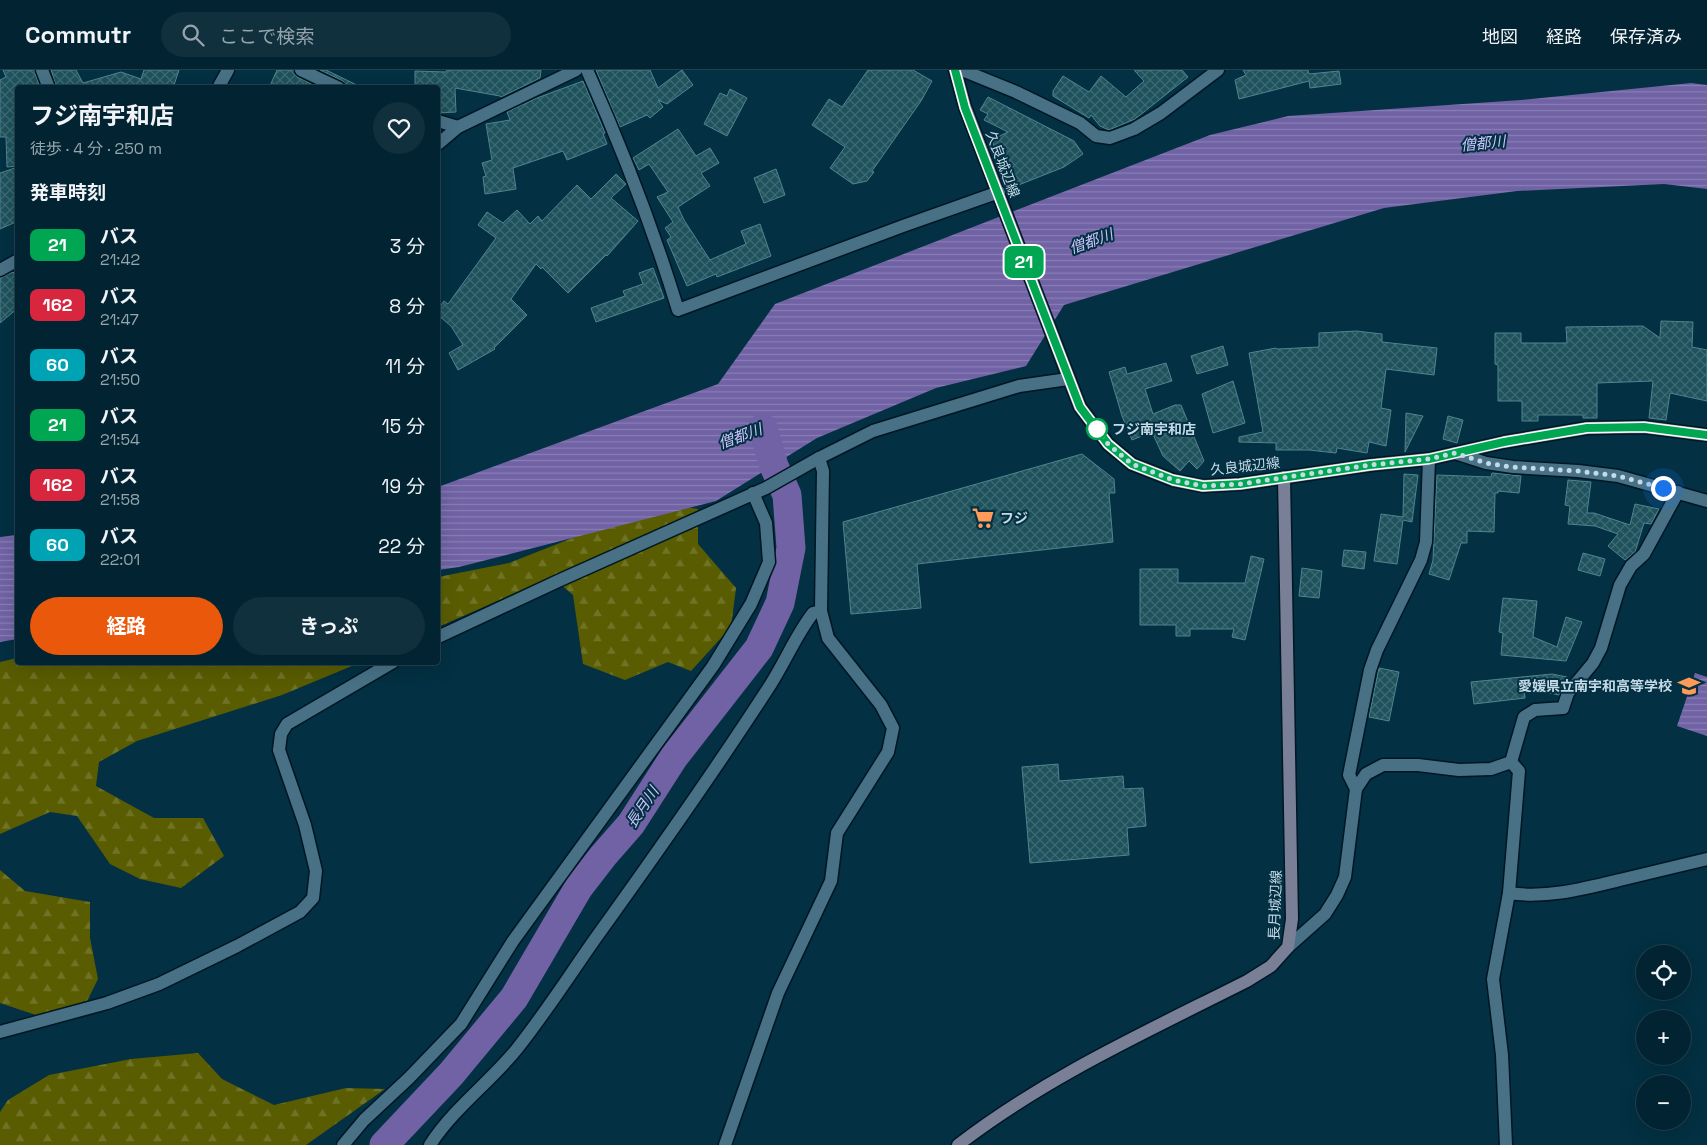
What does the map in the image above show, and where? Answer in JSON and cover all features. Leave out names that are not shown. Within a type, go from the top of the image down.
[{"type":"main road","name":"久良城辺線","points":[[955,70],[965,108],[1080,407],[1108,444],[1132,464],[1173,480],[1203,486],[1240,484],[1429,459],[1504,442],[1587,428],[1644,427],[1707,435]]},
{"type":"main road","name":"長月城辺線","points":[[958,1145],[988,1122],[1067,1073],[1247,981],[1271,966],[1288,947],[1292,919],[1284,477]]},
{"type":"street","points":[[42,70],[48,85]]},
{"type":"street","points":[[220,85],[228,70]]},
{"type":"street","points":[[301,70],[333,85]]},
{"type":"street","points":[[440,142],[458,127],[576,70]]},
{"type":"street","points":[[587,70],[613,128],[648,219],[678,310],[903,226],[1000,197]]},
{"type":"street","points":[[962,70],[1016,92],[1080,123],[1096,136],[1110,138],[1134,129],[1161,113],[1218,70]]},
{"type":"street","points":[[440,122],[458,127]]},
{"type":"street","points":[[0,270],[15,262]]},
{"type":"street","points":[[440,636],[766,488],[815,460],[873,431],[1019,386],[1068,379]]},
{"type":"street","points":[[1455,453],[1486,463],[1512,467],[1578,471],[1618,476],[1707,501]]},
{"type":"street","points":[[1356,789],[1349,775],[1370,670],[1376,650],[1421,560],[1426,542],[1429,459]]},
{"type":"street","points":[[725,1145],[778,993],[831,881],[837,833],[888,752],[893,728],[881,705],[828,638],[820,611],[823,471],[815,460]]},
{"type":"street","points":[[1511,762],[1524,717],[1535,710],[1563,708],[1568,693],[1593,663],[1600,648],[1620,585],[1631,566],[1644,554],[1678,492]]},
{"type":"street","points":[[343,1145],[364,1120],[409,1078],[461,1024],[513,941],[713,666],[751,604],[769,562],[766,523],[753,493]]},
{"type":"street","points":[[430,1145],[459,1108],[515,1050],[547,1007],[769,688],[804,624],[813,613],[820,611]]},
{"type":"street","points":[[0,1032],[107,1003],[158,984],[237,946],[300,912],[313,898],[316,871],[305,824],[279,750],[281,734],[287,724],[388,665]]},
{"type":"street","points":[[1288,947],[1325,914],[1337,895],[1345,877],[1356,789],[1366,774],[1383,765],[1418,765],[1459,770],[1491,769],[1511,762]]},
{"type":"street","points":[[1506,1145],[1502,1055],[1492,979],[1509,893],[1518,770],[1511,762]]},
{"type":"street","points":[[1509,893],[1522,895],[1557,893],[1707,859]]},
{"type":"green space","points":[[677,506],[698,509],[698,544],[736,588],[731,627],[691,671],[668,662],[625,680],[583,664],[573,595],[552,577],[440,626],[440,577],[509,563],[636,513]]},
{"type":"green space","points":[[15,658],[15,665],[354,665],[282,695],[137,741],[99,762],[96,786],[154,818],[203,818],[224,856],[181,888],[140,879],[110,864],[77,816],[50,812],[0,834],[0,662]]},
{"type":"green space","points":[[0,870],[25,891],[90,902],[90,938],[98,979],[87,1001],[39,1016],[0,1003]]},
{"type":"green space","points":[[198,1053],[222,1079],[274,1105],[346,1088],[385,1089],[306,1145],[0,1145],[0,1112],[8,1100],[49,1075],[131,1059]]},
{"type":"water","name":"僧都川","points":[[1691,83],[1707,85],[1707,189],[1664,184],[1517,191],[1384,208],[1064,305],[1026,366],[936,388],[817,438],[716,501],[459,567],[440,570],[440,486],[718,384],[775,304],[1210,135],[1288,116],[1521,100]]},
{"type":"water","points":[[15,535],[15,639],[0,642],[0,537]]},
{"type":"water","points":[[1695,673],[1707,677],[1707,736],[1677,726]]},
{"type":"building","points":[[3,70],[34,70],[39,85],[15,85],[15,166],[7,167],[6,137],[0,137],[0,80],[6,77]]},
{"type":"building","points":[[51,70],[76,70],[83,83],[121,72],[141,79],[144,70],[179,70],[174,85],[56,85]]},
{"type":"building","points":[[277,70],[293,70],[297,77],[313,85],[270,85]]},
{"type":"building","points":[[320,70],[326,70],[357,85],[345,85],[343,81]]},
{"type":"building","points":[[447,70],[541,70],[540,78],[501,97],[455,88],[456,112],[440,113],[440,85],[415,85],[415,71],[446,72]]},
{"type":"building","points":[[596,70],[650,70],[658,88],[682,70],[693,85],[667,104],[658,100],[663,107],[650,118],[647,115],[620,127]]},
{"type":"building","points":[[868,70],[913,70],[932,81],[921,101],[872,171],[874,172],[867,181],[853,184],[830,168],[845,147],[812,125],[829,99],[842,107]]},
{"type":"building","points":[[1134,70],[1182,70],[1188,77],[1135,119],[1109,130],[1100,126],[1091,115],[1089,118],[1053,96],[1053,91],[1063,76],[1089,92],[1101,76],[1126,97],[1144,81]]},
{"type":"building","points":[[1243,70],[1308,70],[1309,74],[1339,71],[1341,84],[1310,88],[1309,81],[1239,99],[1235,80],[1246,75]]},
{"type":"building","points":[[583,81],[605,133],[603,134],[607,144],[567,160],[563,151],[513,168],[516,189],[485,194],[483,177],[486,176],[482,163],[492,160],[486,124],[510,120],[507,112],[537,98]]},
{"type":"building","points":[[730,89],[747,98],[727,136],[704,124],[720,93],[727,96]]},
{"type":"building","points":[[988,97],[1074,141],[1083,154],[1064,167],[1011,188],[1002,162],[991,140],[1008,132],[984,120],[988,114],[980,110]]},
{"type":"building","points":[[678,129],[696,156],[710,148],[719,163],[701,173],[710,186],[678,207],[684,220],[710,260],[746,244],[741,231],[760,224],[771,256],[717,277],[716,274],[687,286],[667,240],[671,237],[665,228],[673,222],[657,197],[668,192],[649,164],[639,170],[633,158]]},
{"type":"building","points":[[15,168],[15,222],[0,229],[0,173]]},
{"type":"building","points":[[776,169],[785,195],[764,203],[754,178]]},
{"type":"building","points":[[616,174],[626,184],[611,198],[638,221],[607,256],[568,293],[542,267],[541,269],[536,264],[511,299],[527,315],[495,349],[458,370],[449,353],[463,345],[451,326],[440,317],[440,306],[444,301],[448,304],[496,238],[478,225],[487,212],[503,223],[517,210],[530,224],[538,216],[542,221],[577,185],[591,199]]},
{"type":"building","points":[[653,268],[664,298],[596,322],[591,308],[625,296],[623,291],[643,284],[639,273]]},
{"type":"building","points":[[13,272],[15,274],[15,310],[0,323],[0,278]]},
{"type":"building","points":[[1661,321],[1693,322],[1692,347],[1707,350],[1707,401],[1670,393],[1666,420],[1649,418],[1653,381],[1597,383],[1597,418],[1583,418],[1583,415],[1538,415],[1538,421],[1522,421],[1522,401],[1498,401],[1498,365],[1495,364],[1495,333],[1521,333],[1521,343],[1567,343],[1566,327],[1643,326],[1660,338]]},
{"type":"building","points":[[1356,331],[1382,334],[1382,342],[1437,348],[1434,375],[1386,369],[1381,408],[1391,410],[1386,446],[1369,442],[1367,453],[1337,448],[1336,453],[1309,450],[1276,450],[1276,443],[1239,442],[1239,437],[1263,432],[1249,353],[1276,348],[1319,347],[1319,333]]},
{"type":"building","points":[[1223,346],[1228,365],[1197,374],[1191,356]]},
{"type":"building","points":[[1166,363],[1172,381],[1145,389],[1153,414],[1175,405],[1181,405],[1204,461],[1197,469],[1189,461],[1180,471],[1163,456],[1152,432],[1132,440],[1122,416],[1109,372],[1125,367],[1127,374]]},
{"type":"building","points":[[1233,381],[1245,423],[1213,433],[1202,394]]},
{"type":"building","points":[[1406,413],[1423,416],[1405,452]]},
{"type":"building","points":[[1448,416],[1463,420],[1457,443],[1443,439]]},
{"type":"building","points":[[1082,454],[1114,479],[1115,493],[1109,493],[1113,542],[917,564],[921,608],[851,614],[843,522]]},
{"type":"building","points":[[1492,473],[1521,476],[1519,493],[1498,491],[1498,493],[1495,493],[1494,532],[1467,531],[1467,543],[1461,543],[1449,580],[1429,574],[1433,560],[1437,475],[1491,477]]},
{"type":"building","points":[[1404,474],[1418,475],[1412,522],[1403,520],[1397,564],[1374,561],[1381,514],[1403,517]]},
{"type":"building","points":[[1568,480],[1591,482],[1587,513],[1594,513],[1630,525],[1635,504],[1659,509],[1651,524],[1644,523],[1635,552],[1625,560],[1608,546],[1618,534],[1595,526],[1568,524],[1570,506],[1565,505]]},
{"type":"building","points":[[1344,550],[1366,552],[1364,569],[1342,566]]},
{"type":"building","points":[[1583,553],[1605,559],[1600,576],[1578,570]]},
{"type":"building","points":[[1251,556],[1264,559],[1245,640],[1232,637],[1234,629],[1190,629],[1190,636],[1176,636],[1176,625],[1140,625],[1140,569],[1178,569],[1178,583],[1245,583]]},
{"type":"building","points":[[1302,568],[1322,571],[1319,598],[1299,596]]},
{"type":"building","points":[[1503,598],[1537,601],[1533,637],[1557,647],[1566,617],[1582,622],[1566,661],[1501,655],[1503,633],[1499,632]]},
{"type":"building","points":[[1379,668],[1399,672],[1389,721],[1369,717]]},
{"type":"building","points":[[1552,674],[1567,677],[1566,683],[1559,695],[1524,687],[1525,698],[1474,704],[1471,682]]},
{"type":"building","points":[[1058,764],[1059,781],[1123,776],[1124,789],[1143,788],[1146,826],[1127,828],[1129,855],[1030,863],[1022,767]]},
{"type":"waterway","name":"長月川","points":[[384,1145],[451,1074],[514,998],[579,887],[631,824],[674,757],[759,648],[780,603],[791,548],[787,495],[774,466],[763,428]]},
{"type":"bus line","name":"21","points":[[955,70],[965,108],[999,192],[1080,407],[1108,444],[1132,464],[1173,480],[1203,486],[1240,484],[1370,465],[1429,459],[1504,442],[1587,428],[1644,427],[1707,435]]},
{"type":"place","name":"フジ南宇和店","points":[[1097,429]]},
{"type":"place","name":"フジ","points":[[983,518]]},
{"type":"place","name":"愛媛県立南宇和高等学校","points":[[1689,686]]},
{"type":"route","points":[[1097,429],[1108,444],[1132,464],[1173,480],[1203,486],[1240,484],[1370,465],[1429,459],[1455,453],[1486,463],[1618,476],[1663,488]]}]
